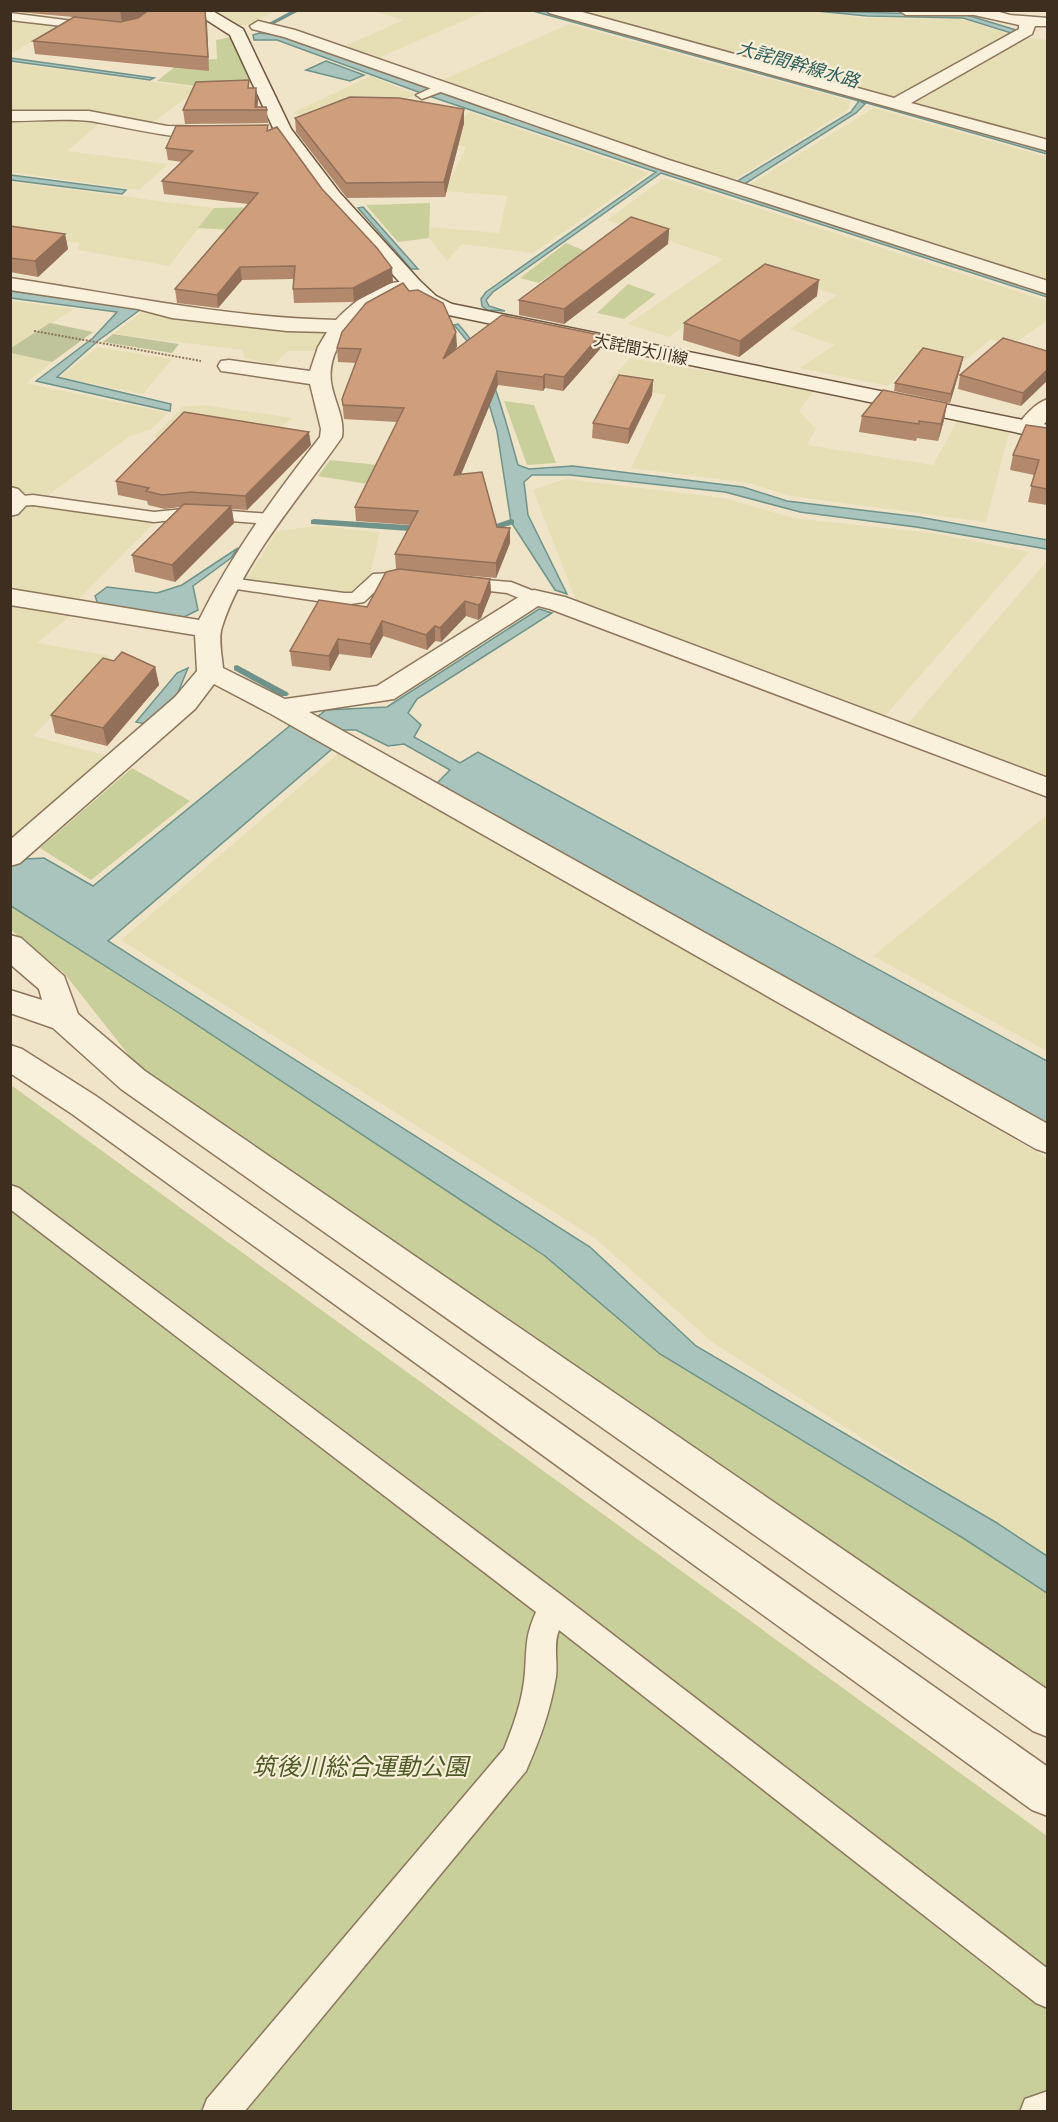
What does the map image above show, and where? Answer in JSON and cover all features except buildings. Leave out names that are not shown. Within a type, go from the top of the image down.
[{"type":"street","points":[[199,10],[237,32],[258,26],[275,15]]},
{"type":"street","points":[[555,10],[1047,146]]},
{"type":"street","points":[[906,10],[972,11],[1028,22],[1047,22]]},
{"type":"street","points":[[896,104],[1026,31],[1028,22]]},
{"type":"street","points":[[258,26],[289,33],[663,164],[1047,288]]},
{"type":"street","name":"大詫間大川線","points":[[237,32],[283,130],[332,196],[413,285],[437,305],[468,315],[1037,430]]},
{"type":"street","points":[[10,116],[89,116],[167,131],[236,132]]},
{"type":"street","points":[[260,131],[283,130]]},
{"type":"street","points":[[10,284],[140,303],[172,312],[287,325],[341,326]]},
{"type":"street","points":[[16,850],[185,703],[210,672],[208,629],[230,583],[270,519],[331,437],[334,426],[320,378],[328,348],[341,326],[367,302],[390,291],[413,285]]},
{"type":"street","points":[[229,366],[273,375],[320,378]]},
{"type":"street","points":[[1037,430],[1047,406]]},
{"type":"street","points":[[10,597],[208,629]]},
{"type":"street","points":[[289,712],[384,693],[534,598],[567,606],[1047,788]]},
{"type":"street","points":[[210,672],[289,712],[1047,1140]]},
{"type":"street","points":[[10,946],[53,984],[64,1020]]},
{"type":"street","points":[[10,1001],[64,1020],[133,1080],[1047,1716]]},
{"type":"street","points":[[10,1057],[84,1105],[1047,1794]]},
{"type":"lane","points":[[10,16],[112,28]]},
{"type":"lane","points":[[422,95],[441,87]]},
{"type":"lane","points":[[13,502],[33,500],[154,517],[193,513],[270,519]]},
{"type":"lane","points":[[230,583],[344,599],[357,598],[378,578],[400,576],[511,588],[534,598]]},
{"type":"lane","points":[[10,1195],[553,1607],[1047,1991]]},
{"type":"lane","points":[[220,2112],[515,1760],[532,1721],[541,1673],[541,1636],[553,1607]]},
{"type":"lane","points":[[1038,2112],[1047,2109]]},
{"type":"path","points":[[34,331],[229,366]]},
{"type":"shaded area","points":[[208,11],[276,11],[247,25],[236,26]]},
{"type":"shaded area","points":[[373,11],[486,11],[376,59],[340,48],[404,20]]},
{"type":"shaded area","points":[[569,11],[809,11],[863,18],[962,19],[1010,34],[899,96],[883,96]]},
{"type":"shaded area","points":[[11,19],[59,25],[11,54]]},
{"type":"shaded area","points":[[569,24],[850,101],[848,110],[732,181],[438,82]]},
{"type":"shaded area","points":[[1025,37],[1047,40],[1047,143],[917,106],[915,101]]},
{"type":"shaded area","points":[[11,63],[200,88],[149,125],[92,113],[63,111],[32,115],[11,113]]},
{"type":"shaded area","points":[[371,76],[416,95],[386,107],[309,124],[294,112]]},
{"type":"shaded area","points":[[874,108],[1047,157],[1047,282],[747,186]]},
{"type":"shaded area","points":[[469,112],[649,173],[533,253],[462,244],[447,261],[429,238],[430,227],[499,233],[507,196],[445,191],[466,147],[441,143]]},
{"type":"shaded area","points":[[71,116],[102,121],[67,151],[168,164],[139,190],[11,172],[11,119],[36,121]]},
{"type":"shaded area","points":[[664,178],[1047,301],[1047,321],[1011,345],[991,339],[966,360],[921,351],[888,386],[799,368],[835,345],[790,329],[837,295],[761,272],[669,337],[628,324],[723,259],[607,220]]},
{"type":"shaded area","points":[[11,182],[214,208],[169,266],[78,250],[79,243],[11,233]]},
{"type":"shaded area","points":[[11,301],[74,309],[11,348]]},
{"type":"shaded area","points":[[144,311],[280,329],[327,331],[320,351],[287,351],[275,364],[244,358],[243,350],[113,334]]},
{"type":"shaded area","points":[[97,347],[172,359],[143,394],[60,377]]},
{"type":"shaded area","points":[[10,353],[52,362],[26,383],[168,413],[150,430],[130,436],[48,495],[25,493],[11,487]]},
{"type":"shaded area","points":[[630,358],[814,390],[799,411],[816,429],[807,445],[933,465],[958,419],[1010,429],[986,522],[791,496],[748,483],[631,468],[666,395],[608,383]]},
{"type":"shaded area","points":[[203,405],[293,418],[245,453],[153,437],[182,407]]},
{"type":"shaded area","points":[[565,479],[724,498],[793,518],[932,533],[1029,552],[882,719],[577,603],[533,490]]},
{"type":"shaded area","points":[[29,505],[155,522],[75,603],[11,591],[11,519]]},
{"type":"shaded area","points":[[317,526],[380,532],[369,579],[347,593],[246,580],[277,531]]},
{"type":"shaded area","points":[[1047,561],[1047,778],[906,726]]},
{"type":"shaded area","points":[[10,604],[71,615],[37,643],[110,656],[33,736],[111,757],[13,838],[10,836]]},
{"type":"shaded area","points":[[339,753],[1047,1158],[1047,1556],[712,1342],[595,1238],[121,940]]},
{"type":"shaded area","points":[[1047,815],[1047,1051],[873,956]]},
{"type":"green space","points":[[232,37],[250,83],[203,87],[157,81],[181,62],[217,59],[216,40]]},
{"type":"green space","points":[[430,203],[429,238],[398,242],[366,205]]},
{"type":"green space","points":[[319,206],[283,233],[198,228],[214,208]]},
{"type":"green space","points":[[566,243],[585,251],[539,283],[520,278]]},
{"type":"green space","points":[[628,284],[656,294],[624,319],[597,313]]},
{"type":"green space","points":[[50,323],[93,332],[52,362],[11,353],[11,348]]},
{"type":"green space","points":[[113,334],[179,344],[172,353],[103,342]]},
{"type":"green space","points":[[504,401],[534,405],[556,463],[527,465]]},
{"type":"green space","points":[[330,460],[378,465],[367,484],[318,476]]},
{"type":"green space","points":[[132,768],[190,801],[91,880],[40,848]]},
{"type":"green space","points":[[10,906],[179,1013],[545,1256],[660,1354],[963,1538],[1047,1593],[1047,1690],[139,1068],[64,973],[11,930]]},
{"type":"green space","name":"筑後川総合運動公園","points":[[11,1085],[1047,1836],[1047,2111],[11,2111]]},
{"type":"water","points":[[533,11],[546,11],[1047,151],[1047,154],[860,101],[865,104],[856,113],[743,185],[736,182],[851,112],[859,101]]},
{"type":"water","points":[[816,11],[967,15],[1016,30],[1011,33],[963,18],[867,16]]},
{"type":"water","points":[[259,33],[282,35],[652,166],[1047,293],[1047,297],[661,173],[493,292],[486,300],[489,306],[505,311],[487,310],[482,306],[481,299],[486,292],[656,172],[432,97],[277,40],[254,40],[253,35]]},
{"type":"water","points":[[11,58],[154,78],[150,80],[11,61]]},
{"type":"water","points":[[326,61],[364,75],[350,81],[306,70]]},
{"type":"water","points":[[11,175],[126,190],[122,194],[11,180]]},
{"type":"water","points":[[363,207],[418,269],[411,269],[358,208]]},
{"type":"water","points":[[11,291],[141,309],[99,340],[57,377],[171,404],[170,411],[36,381],[93,338],[117,312],[11,298]]},
{"type":"water","points":[[458,324],[470,339],[489,372],[518,465],[529,469],[573,466],[743,487],[787,501],[919,517],[1047,540],[1047,549],[916,527],[800,512],[725,492],[570,475],[532,475],[524,482],[528,515],[567,594],[555,590],[511,522],[497,431],[472,347],[454,325]]},
{"type":"water","points":[[238,548],[231,558],[193,586],[198,610],[184,617],[98,604],[95,596],[107,587],[157,593],[182,585]]},
{"type":"water","points":[[539,609],[552,613],[417,699],[408,713],[421,725],[414,737],[460,763],[478,752],[1047,1061],[1047,1126],[437,783],[450,770],[404,744],[388,746],[356,730],[343,730],[321,742],[332,749],[108,941],[590,1247],[696,1346],[997,1523],[1047,1556],[1047,1593],[963,1538],[660,1354],[545,1256],[179,1013],[11,906],[10,852],[25,859],[44,858],[93,886],[291,725],[300,730],[326,710],[387,707]]},
{"type":"water","points":[[188,668],[177,695],[146,724],[136,722],[177,673]]},
{"type":"waterway","points":[[270,24],[298,10]]},
{"type":"waterway","points":[[314,522],[423,529]]},
{"type":"waterway","points":[[483,530],[511,522]]},
{"type":"waterway","points":[[237,668],[284,694]]},
{"type":"water label","name":"大詫間幹線水路","points":[[798,64]]}]
